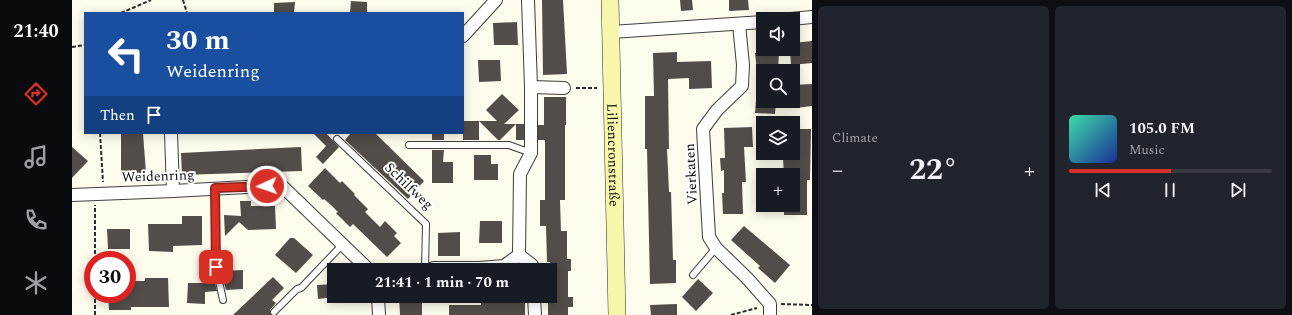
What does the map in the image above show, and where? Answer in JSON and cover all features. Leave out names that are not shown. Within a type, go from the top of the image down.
[{"type":"street","points":[[464,35],[496,0]]},
{"type":"street","points":[[519,255],[520,174],[531,153],[531,87],[528,0]]},
{"type":"street","name":"Liliencronstraße","points":[[610,0],[618,313]]},
{"type":"street","points":[[800,18],[812,17]]},
{"type":"street","points":[[611,32],[756,23]]},
{"type":"street","name":"Vierkaten","points":[[738,24],[743,65],[742,86],[717,110],[703,129],[709,237],[716,248],[747,278],[770,304],[770,315]]},
{"type":"street","points":[[531,87],[564,88]]},
{"type":"street","points":[[171,134],[173,191]]},
{"type":"street","name":"Weidenring","points":[[72,194],[173,191],[280,185],[362,263]]},
{"type":"street","points":[[508,263],[519,255]]},
{"type":"street","points":[[519,255],[529,263]]},
{"type":"street","points":[[378,303],[379,315]]},
{"type":"street","points":[[534,303],[535,315]]},
{"type":"lane","name":"Schilfweg","points":[[337,139],[426,224],[425,263]]},
{"type":"lane","points":[[409,145],[509,145],[531,153]]},
{"type":"lane","name":"Weidenring","points":[[215,188],[216,267],[223,300]]},
{"type":"lane","points":[[274,312],[298,289],[301,288],[343,244]]},
{"type":"lane","points":[[693,275],[716,248]]},
{"type":"path","points":[[123,12],[151,0]]},
{"type":"path","points":[[183,0],[187,12]]},
{"type":"path","points":[[72,47],[84,45]]},
{"type":"path","points":[[564,88],[613,88]]},
{"type":"path","name":"Weidenring","points":[[96,251],[99,194],[100,134]]},
{"type":"path","points":[[95,303],[95,315]]},
{"type":"building","points":[[542,0],[563,0],[567,74],[543,75]]},
{"type":"building","points":[[680,0],[692,0],[693,10],[681,11]]},
{"type":"building","points":[[729,0],[748,0],[749,10],[729,11]]},
{"type":"building","points":[[351,1],[367,2],[367,12],[350,12]]},
{"type":"building","points":[[295,2],[294,12],[274,12],[274,3]]},
{"type":"building","points":[[517,22],[518,45],[494,45],[493,23]]},
{"type":"building","points":[[812,41],[812,63],[791,64],[790,56],[800,56],[800,42]]},
{"type":"building","points":[[677,52],[677,62],[711,61],[712,88],[689,89],[689,78],[668,79],[669,149],[667,149],[669,192],[671,192],[673,260],[676,260],[676,283],[650,284],[647,149],[645,149],[645,96],[654,96],[653,53]]},
{"type":"building","points":[[755,53],[756,56],[779,56],[778,64],[756,64]]},
{"type":"building","points":[[478,60],[500,60],[501,81],[479,82]]},
{"type":"building","points":[[812,84],[812,106],[800,107],[800,85]]},
{"type":"building","points":[[502,94],[519,110],[504,124],[516,124],[500,140],[498,140],[479,121],[497,121],[486,110]]},
{"type":"building","points":[[544,97],[566,97],[565,200],[560,200],[561,231],[567,231],[567,259],[571,259],[571,271],[568,271],[568,297],[573,297],[573,307],[568,307],[568,315],[548,315],[548,303],[557,303],[557,263],[547,262],[546,226],[540,226],[540,200],[545,200],[545,140],[538,140],[538,125],[544,125]]},
{"type":"building","points":[[756,101],[756,108],[775,108],[775,114],[755,113]]},
{"type":"building","points":[[464,121],[479,121],[479,140],[463,140]]},
{"type":"building","points":[[516,124],[524,124],[524,140],[516,140]]},
{"type":"building","points":[[752,127],[753,147],[744,147],[746,182],[742,182],[743,214],[723,214],[722,193],[724,193],[724,170],[721,171],[720,158],[725,158],[724,128]]},
{"type":"building","points":[[800,129],[811,129],[810,180],[807,180],[807,215],[784,215],[784,212],[800,212],[800,168],[784,168],[783,160],[800,160]]},
{"type":"building","points":[[121,134],[143,134],[146,173],[121,174]]},
{"type":"building","points":[[314,134],[327,134],[339,147],[323,164],[316,157],[326,146]]},
{"type":"building","points":[[350,134],[376,134],[424,181],[408,199],[345,140]]},
{"type":"building","points":[[432,134],[444,134],[444,140],[432,140]]},
{"type":"building","points":[[72,147],[88,161],[72,178]]},
{"type":"building","points":[[301,147],[302,171],[182,175],[181,153]]},
{"type":"building","points":[[432,150],[444,150],[443,162],[453,162],[453,183],[432,183]]},
{"type":"building","points":[[474,155],[491,155],[491,164],[498,164],[498,180],[474,180]]},
{"type":"building","points":[[325,168],[340,183],[342,181],[355,194],[354,195],[368,209],[365,212],[380,227],[385,221],[397,233],[394,236],[401,243],[387,257],[353,224],[350,227],[336,213],[338,212],[331,205],[324,199],[323,200],[308,186]]},
{"type":"building","points":[[240,201],[251,201],[251,206],[275,206],[276,229],[248,230],[239,222],[225,236],[224,215],[241,216]]},
{"type":"building","points":[[182,216],[202,216],[202,245],[173,246],[173,252],[149,251],[148,224],[182,224]]},
{"type":"building","points":[[480,221],[502,221],[502,243],[479,243]]},
{"type":"building","points":[[744,226],[790,265],[775,283],[758,268],[760,266],[731,240]]},
{"type":"building","points":[[107,229],[130,229],[130,249],[108,249]]},
{"type":"building","points":[[460,232],[460,256],[438,256],[438,233]]},
{"type":"building","points":[[290,238],[294,238],[313,255],[296,273],[275,255]]},
{"type":"building","points":[[243,270],[243,289],[226,290],[221,271]]},
{"type":"building","points":[[273,277],[284,288],[272,300],[276,303],[270,310],[271,315],[233,315]]},
{"type":"building","points":[[145,278],[168,278],[169,307],[131,307],[131,310],[109,310],[109,303],[136,303],[136,281],[145,281]]},
{"type":"building","points":[[698,279],[713,293],[696,311],[682,297]]},
{"type":"building","points":[[188,283],[215,283],[217,291],[205,292],[205,304],[187,303]]},
{"type":"building","points":[[327,284],[327,298],[318,299],[317,285]]},
{"type":"building","points":[[399,303],[422,303],[422,315],[400,315]]},
{"type":"building","points":[[481,303],[525,303],[525,315],[449,315],[449,305],[481,305]]},
{"type":"building","points":[[677,304],[677,315],[651,315],[650,305]]},
{"type":"route","points":[[216,267],[215,188],[267,186]]}]
